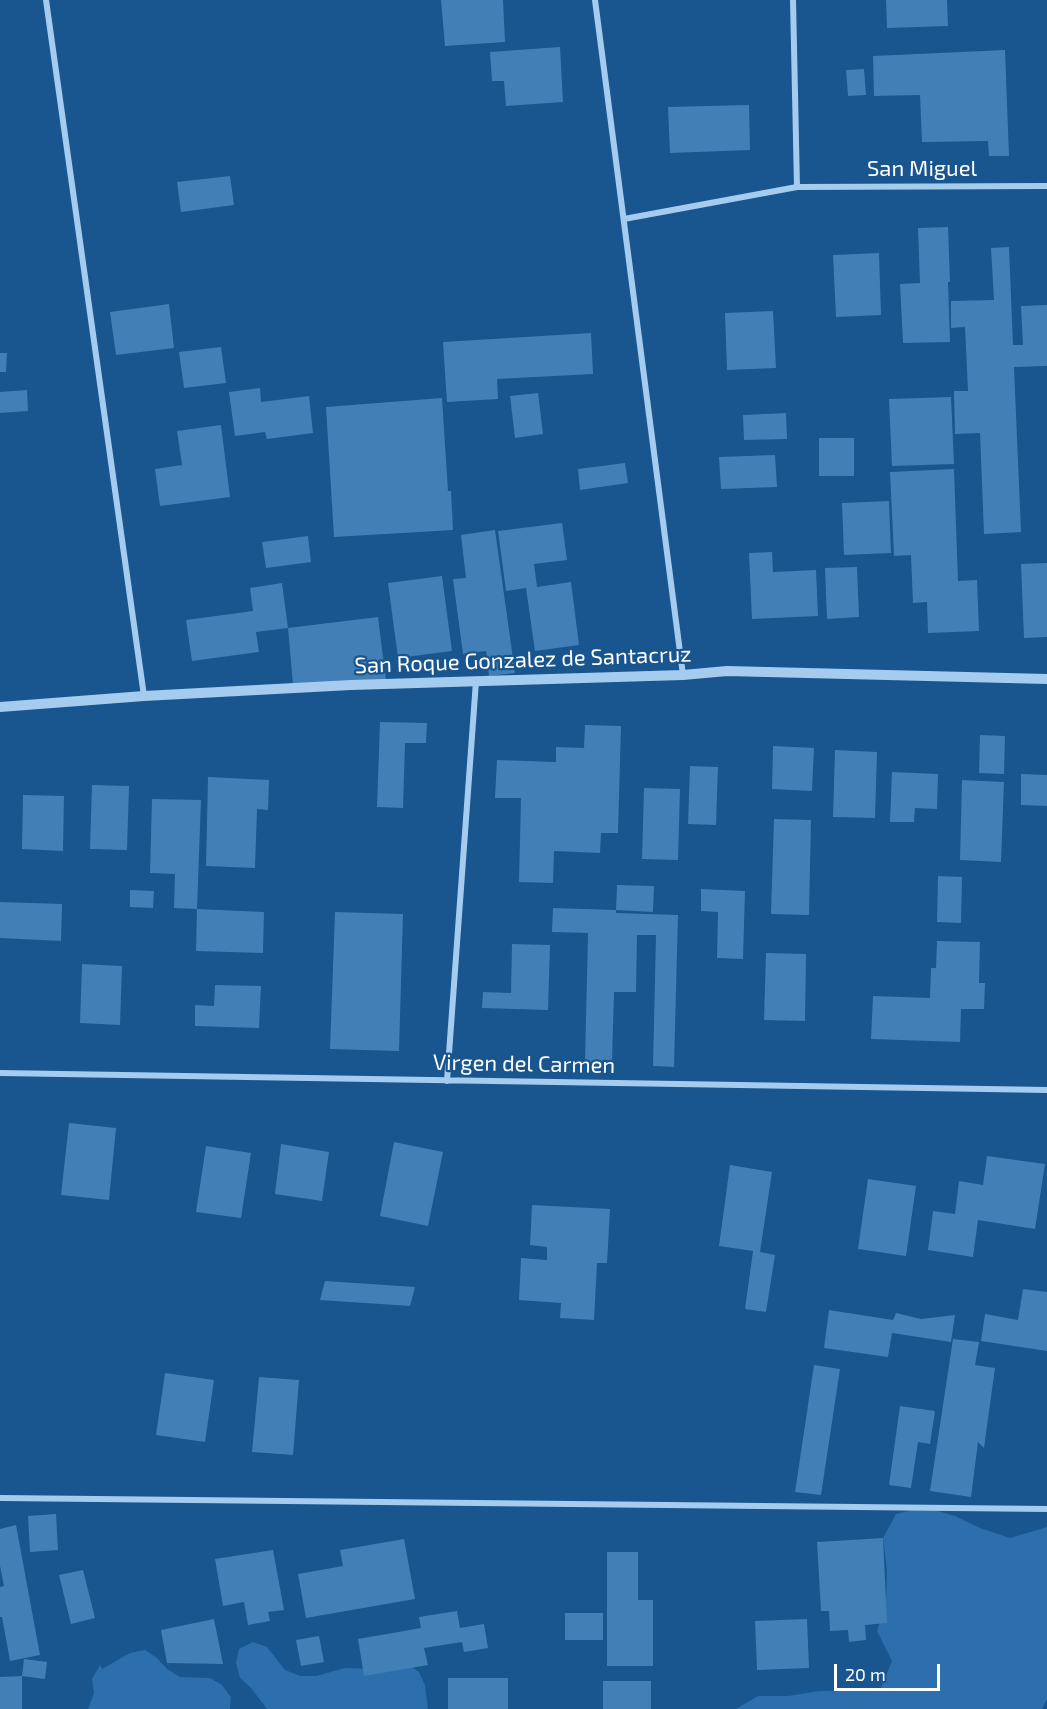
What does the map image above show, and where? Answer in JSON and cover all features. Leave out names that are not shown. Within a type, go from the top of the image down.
[{"type":"street","points":[[46,0],[144,696]]},
{"type":"street","points":[[595,0],[683,675]]},
{"type":"street","points":[[793,0],[796,187]]},
{"type":"street","name":"San Miguel","points":[[624,219],[796,187],[1047,186]]},
{"type":"street","name":"San Roque Gonzalez de Santacruz","points":[[0,707],[144,696],[351,685],[683,675],[726,671],[1047,679]]},
{"type":"street","points":[[447,1081],[476,681]]},
{"type":"street","name":"Virgen del Carmen","points":[[0,1073],[1047,1090]]},
{"type":"street","points":[[0,1498],[1047,1509]]},
{"type":"shaded area","points":[[924,1507],[955,1516],[980,1528],[1010,1538],[1047,1527],[1047,1699],[1042,1709],[736,1709],[758,1696],[788,1696],[819,1691],[880,1690],[892,1661],[877,1631],[886,1602],[887,1570],[883,1538],[896,1514]]},
{"type":"shaded area","points":[[253,1642],[267,1647],[285,1670],[300,1676],[316,1676],[345,1668],[375,1669],[406,1663],[419,1672],[425,1685],[428,1709],[267,1709],[240,1678],[236,1663],[239,1649]]},
{"type":"shaded area","points":[[145,1650],[180,1677],[210,1678],[222,1685],[231,1697],[230,1709],[88,1709],[94,1693],[92,1679],[100,1665],[102,1669],[130,1653]]},
{"type":"building","points":[[441,0],[503,0],[505,42],[445,46]]},
{"type":"building","points":[[886,0],[947,0],[948,26],[887,28]]},
{"type":"building","points":[[560,47],[563,102],[506,106],[504,81],[492,81],[490,52]]},
{"type":"building","points":[[1005,50],[1009,156],[989,156],[988,141],[922,142],[920,95],[874,96],[873,56]]},
{"type":"building","points":[[864,69],[866,95],[848,96],[846,70]]},
{"type":"building","points":[[749,105],[750,150],[670,153],[668,107]]},
{"type":"building","points":[[230,176],[234,205],[181,212],[177,182]]},
{"type":"building","points":[[948,227],[950,342],[903,343],[900,284],[920,283],[918,228]]},
{"type":"building","points":[[1009,247],[1013,345],[1023,345],[1021,306],[1047,305],[1047,366],[1014,367],[1021,532],[984,534],[980,433],[955,434],[954,391],[968,391],[965,327],[951,328],[951,301],[994,300],[991,248]]},
{"type":"building","points":[[879,253],[881,315],[836,317],[833,255]]},
{"type":"building","points":[[169,304],[174,348],[116,355],[110,312]]},
{"type":"building","points":[[773,311],[776,368],[727,370],[725,313]]},
{"type":"building","points":[[591,333],[593,374],[497,379],[498,399],[447,402],[443,342]]},
{"type":"building","points":[[221,347],[226,383],[184,388],[179,352]]},
{"type":"building","points":[[0,353],[7,353],[6,372],[0,372]]},
{"type":"building","points":[[260,388],[261,402],[309,396],[313,433],[267,439],[265,432],[235,436],[229,392]]},
{"type":"building","points":[[27,390],[28,411],[0,413],[0,392]]},
{"type":"building","points":[[538,393],[543,434],[515,438],[510,396]]},
{"type":"building","points":[[951,397],[954,464],[892,466],[889,399]]},
{"type":"building","points":[[442,398],[453,530],[334,537],[326,407]]},
{"type":"building","points":[[786,413],[787,439],[744,440],[743,415]]},
{"type":"building","points":[[221,425],[230,497],[160,506],[155,469],[182,465],[177,431]]},
{"type":"building","points":[[819,438],[854,438],[854,476],[819,476]]},
{"type":"building","points":[[775,455],[777,487],[721,489],[719,457]]},
{"type":"building","points":[[625,463],[628,483],[580,490],[578,469]]},
{"type":"building","points":[[954,469],[958,581],[977,580],[979,631],[928,633],[927,602],[913,603],[911,555],[894,556],[890,472]]},
{"type":"building","points":[[889,501],[891,553],[844,555],[842,503]]},
{"type":"building","points":[[562,523],[567,560],[534,564],[537,587],[571,582],[579,645],[535,651],[526,588],[506,591],[498,531]]},
{"type":"building","points":[[495,530],[515,673],[489,676],[486,651],[463,654],[453,579],[466,578],[461,535]]},
{"type":"building","points":[[308,536],[311,562],[266,568],[262,542]]},
{"type":"building","points":[[772,552],[773,572],[816,570],[818,616],[752,619],[749,553]]},
{"type":"building","points":[[1047,563],[1047,637],[1024,638],[1021,564]]},
{"type":"building","points":[[857,567],[859,617],[827,619],[825,568]]},
{"type":"building","points":[[442,576],[452,651],[398,658],[388,583]]},
{"type":"building","points":[[282,583],[288,628],[256,632],[259,652],[192,661],[186,620],[253,611],[250,588]]},
{"type":"building","points":[[378,617],[386,681],[293,685],[288,628]]},
{"type":"building","points":[[380,722],[427,723],[426,743],[405,743],[403,808],[377,807]]},
{"type":"building","points":[[585,725],[621,726],[618,833],[601,833],[600,853],[554,851],[553,883],[519,882],[521,798],[495,798],[497,760],[556,762],[556,747],[584,748]]},
{"type":"building","points":[[980,735],[1005,736],[1004,774],[979,773]]},
{"type":"building","points":[[773,746],[814,748],[812,791],[772,789]]},
{"type":"building","points":[[835,750],[877,752],[875,818],[833,817]]},
{"type":"building","points":[[690,766],[718,767],[716,825],[688,824]]},
{"type":"building","points":[[892,772],[938,774],[937,809],[915,808],[914,822],[890,822]]},
{"type":"building","points":[[1021,774],[1047,775],[1047,806],[1021,805]]},
{"type":"building","points":[[208,777],[269,780],[268,810],[257,809],[255,868],[206,866]]},
{"type":"building","points":[[962,780],[1004,782],[1001,862],[960,860]]},
{"type":"building","points":[[92,785],[129,786],[127,850],[90,849]]},
{"type":"building","points":[[644,788],[680,789],[678,860],[642,859]]},
{"type":"building","points":[[23,795],[64,796],[63,851],[22,849]]},
{"type":"building","points":[[152,799],[201,800],[197,909],[174,908],[175,874],[150,873]]},
{"type":"building","points":[[774,819],[811,820],[809,915],[771,914]]},
{"type":"building","points":[[938,876],[962,877],[961,923],[937,922]]},
{"type":"building","points":[[617,885],[654,886],[653,912],[616,910]]},
{"type":"building","points":[[701,889],[745,891],[743,959],[717,958],[718,912],[701,911]]},
{"type":"building","points":[[130,890],[154,891],[153,908],[130,907]]},
{"type":"building","points":[[0,902],[62,904],[61,941],[0,938]]},
{"type":"building","points":[[553,908],[616,910],[616,913],[678,915],[674,1067],[653,1066],[656,935],[637,935],[636,992],[614,992],[612,1062],[585,1062],[588,933],[552,932]]},
{"type":"building","points":[[197,909],[264,912],[263,953],[196,951]]},
{"type":"building","points":[[335,912],[403,914],[399,1051],[330,1049]]},
{"type":"building","points":[[937,941],[980,942],[979,983],[985,983],[984,1009],[961,1009],[960,1042],[871,1039],[873,996],[930,998],[931,968],[936,968]]},
{"type":"building","points":[[512,944],[550,945],[548,1010],[482,1008],[483,992],[511,993]]},
{"type":"building","points":[[766,953],[806,954],[805,1021],[764,1020]]},
{"type":"building","points":[[82,964],[122,966],[120,1025],[80,1023]]},
{"type":"building","points":[[215,985],[261,986],[259,1028],[195,1026],[195,1005],[214,1006]]},
{"type":"building","points":[[69,1123],[116,1128],[109,1200],[61,1195]]},
{"type":"building","points":[[394,1142],[443,1152],[428,1226],[380,1216]]},
{"type":"building","points":[[281,1144],[329,1152],[322,1201],[275,1194]]},
{"type":"building","points":[[206,1146],[251,1153],[241,1218],[196,1212]]},
{"type":"building","points":[[987,1156],[1045,1164],[1035,1229],[978,1220],[973,1257],[928,1250],[933,1211],[955,1214],[959,1181],[983,1185]]},
{"type":"building","points":[[730,1165],[772,1172],[760,1252],[775,1255],[766,1312],[745,1309],[753,1251],[719,1246]]},
{"type":"building","points":[[868,1179],[916,1186],[906,1256],[858,1249]]},
{"type":"building","points":[[532,1205],[610,1209],[607,1263],[597,1263],[594,1320],[560,1318],[561,1303],[519,1300],[521,1258],[547,1260],[547,1247],[530,1245]]},
{"type":"building","points":[[325,1281],[415,1287],[410,1306],[320,1300]]},
{"type":"building","points":[[1023,1289],[1047,1292],[1047,1351],[981,1341],[985,1314],[1018,1320]]},
{"type":"building","points":[[829,1310],[893,1320],[896,1313],[921,1319],[955,1315],[951,1342],[892,1333],[888,1357],[824,1348]]},
{"type":"building","points":[[953,1339],[979,1342],[975,1365],[995,1368],[984,1448],[978,1442],[971,1497],[930,1491]]},
{"type":"building","points":[[814,1365],[840,1369],[821,1495],[795,1492]]},
{"type":"building","points":[[165,1373],[214,1380],[205,1442],[156,1435]]},
{"type":"building","points":[[259,1377],[299,1380],[293,1455],[252,1452]]},
{"type":"building","points":[[900,1406],[935,1411],[930,1444],[918,1442],[911,1488],[889,1485]]},
{"type":"building","points":[[56,1514],[58,1550],[30,1552],[28,1516]]},
{"type":"building","points":[[16,1525],[40,1655],[10,1661],[2,1617],[0,1617],[0,1587],[4,1586],[0,1566],[0,1529]]},
{"type":"building","points":[[883,1538],[887,1623],[865,1625],[866,1640],[849,1642],[848,1630],[830,1631],[829,1611],[821,1611],[817,1542]]},
{"type":"building","points":[[404,1539],[415,1599],[306,1618],[298,1574],[343,1566],[340,1550]]},
{"type":"building","points":[[273,1550],[284,1610],[268,1612],[270,1621],[248,1625],[244,1602],[223,1606],[215,1559]]},
{"type":"building","points":[[607,1552],[638,1552],[638,1600],[653,1600],[653,1666],[607,1666]]},
{"type":"building","points":[[83,1570],[95,1618],[71,1624],[59,1575]]},
{"type":"building","points":[[457,1611],[460,1628],[484,1624],[488,1648],[464,1652],[462,1642],[424,1648],[428,1665],[364,1676],[358,1639],[421,1628],[419,1617]]},
{"type":"building","points":[[565,1613],[603,1613],[603,1640],[565,1640]]},
{"type":"building","points":[[214,1619],[223,1664],[167,1663],[161,1630]]},
{"type":"building","points":[[807,1619],[809,1668],[757,1670],[755,1621]]},
{"type":"building","points":[[319,1636],[324,1662],[301,1666],[296,1640]]},
{"type":"building","points":[[24,1659],[47,1662],[45,1679],[22,1676]]},
{"type":"building","points":[[22,1676],[22,1709],[0,1709],[0,1677]]},
{"type":"building","points":[[448,1678],[508,1678],[508,1709],[448,1709]]},
{"type":"building","points":[[603,1681],[651,1681],[651,1709],[603,1709]]}]
